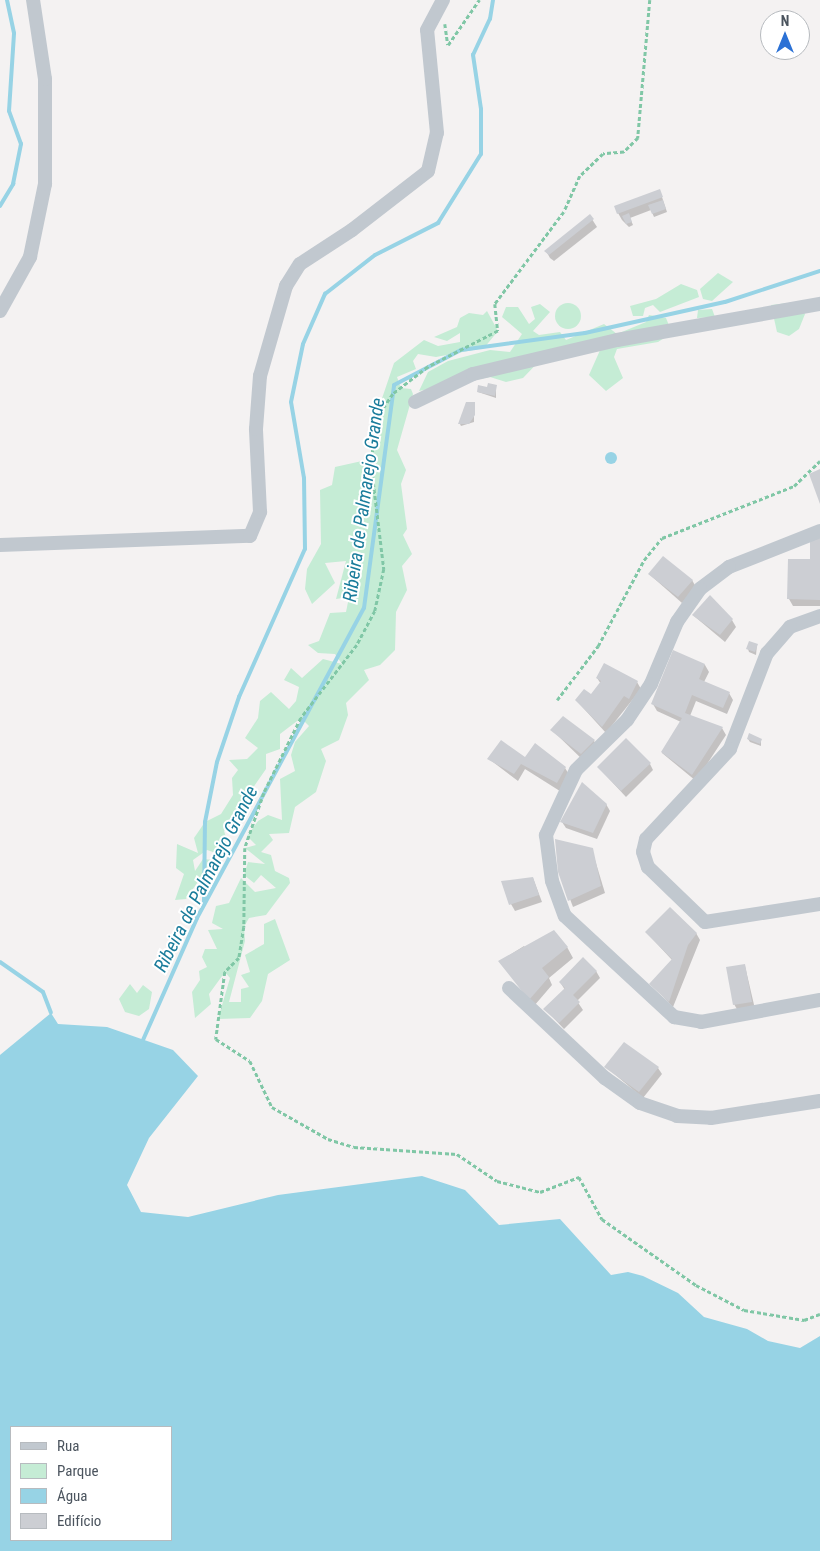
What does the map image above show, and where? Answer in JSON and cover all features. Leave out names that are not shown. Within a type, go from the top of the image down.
[{"type":"street","points":[[0,311],[30,257],[45,184],[45,79],[33,0]]},
{"type":"street","points":[[0,544],[250,536],[260,512],[256,429],[260,376],[286,286],[300,264],[360,225],[428,171],[437,133],[427,30],[443,0]]},
{"type":"street","points":[[415,402],[483,372],[618,340],[820,304]]},
{"type":"street","points":[[820,531],[729,567],[700,590],[677,622],[651,684],[627,720],[576,770],[546,835],[552,881],[565,916],[674,1017],[701,1022],[820,1000]]},
{"type":"street","points":[[820,616],[790,627],[767,653],[730,749],[646,838],[643,852],[648,867],[705,922],[820,904]]},
{"type":"street","points":[[509,988],[605,1078],[640,1103],[677,1116],[711,1118],[820,1101]]},
{"type":"path","points":[[449,16],[448,45],[479,0]]},
{"type":"path","points":[[650,0],[638,138],[624,152],[603,154],[580,176],[564,212],[495,304],[498,331],[421,373],[393,394],[374,422],[372,470],[384,569],[375,611],[358,645],[301,718],[264,793],[244,848],[244,927],[238,958],[225,972],[216,1039],[250,1061],[272,1106],[328,1139],[354,1147],[456,1154],[497,1181],[540,1192],[578,1176],[602,1219],[696,1285],[744,1310],[804,1320],[820,1314]]},
{"type":"path","points":[[557,700],[598,646],[644,560],[662,538],[794,486],[820,461]]},
{"type":"green space","points":[[718,273],[733,282],[712,301],[703,299],[700,289]]},
{"type":"green space","points":[[681,284],[697,290],[699,297],[660,312],[653,305],[645,308],[643,316],[633,316],[630,306],[656,299]]},
{"type":"green space","points":[[797,302],[805,314],[799,329],[789,336],[777,332],[771,305]]},
{"type":"green space","points":[[568,303],[577,307],[581,316],[577,325],[568,329],[559,325],[555,316],[559,307]]},
{"type":"green space","points":[[540,304],[550,312],[533,331],[539,335],[560,332],[566,340],[604,324],[617,334],[646,322],[649,315],[666,318],[672,333],[658,342],[617,349],[614,357],[623,378],[606,391],[589,375],[601,348],[548,352],[523,378],[506,382],[490,377],[419,391],[428,372],[448,361],[490,350],[510,352],[522,334],[502,317],[506,307],[518,307],[529,324],[535,319],[531,307]]},
{"type":"green space","points":[[712,309],[715,317],[697,318],[698,310]]},
{"type":"green space","points":[[487,311],[498,331],[484,348],[436,357],[418,354],[413,361],[416,369],[397,377],[401,388],[411,389],[413,394],[397,450],[406,470],[401,484],[407,529],[403,535],[412,554],[402,566],[407,590],[396,612],[395,650],[380,665],[364,670],[369,680],[346,703],[348,715],[339,740],[321,749],[326,761],[316,792],[295,807],[289,833],[269,834],[273,840],[261,852],[271,855],[275,871],[289,878],[290,883],[266,915],[249,918],[244,927],[245,941],[229,1002],[241,1002],[241,989],[249,987],[241,975],[250,972],[245,955],[264,944],[264,924],[275,919],[290,960],[268,974],[262,1001],[250,1018],[218,1019],[230,978],[225,972],[209,994],[211,1004],[195,1018],[192,992],[200,980],[199,971],[207,967],[202,957],[205,949],[217,949],[208,930],[223,929],[212,923],[216,906],[229,903],[241,878],[255,892],[276,888],[261,875],[254,883],[244,875],[248,862],[265,864],[245,848],[256,845],[247,836],[258,821],[268,815],[282,820],[280,779],[295,771],[291,755],[295,742],[309,726],[301,718],[280,734],[280,749],[266,754],[266,769],[250,792],[245,813],[224,831],[228,843],[216,853],[207,850],[193,860],[195,871],[203,859],[213,860],[186,899],[175,900],[184,874],[176,868],[177,844],[198,853],[194,838],[205,822],[221,814],[233,795],[232,778],[238,770],[229,760],[247,759],[258,748],[245,738],[258,718],[260,701],[271,692],[289,709],[296,701],[299,687],[284,680],[291,668],[302,678],[323,659],[342,664],[335,654],[318,653],[308,645],[319,641],[330,613],[346,612],[349,597],[336,599],[346,561],[325,563],[335,583],[312,604],[305,589],[307,569],[321,544],[320,490],[332,485],[335,467],[362,461],[372,469],[376,462],[370,445],[377,437],[374,422],[394,363],[424,340],[438,346],[460,342],[460,333],[447,341],[434,337],[457,327],[460,318],[469,313],[483,315]]},
{"type":"green space","points":[[130,984],[137,993],[143,985],[152,992],[149,1009],[139,1016],[125,1012],[119,999]]},
{"type":"water","points":[[613,452],[616,453],[616,463],[609,464],[606,463],[605,456],[606,453]]},
{"type":"water","points":[[51,1013],[58,1024],[107,1027],[173,1050],[198,1076],[149,1138],[127,1185],[141,1212],[188,1217],[278,1195],[422,1176],[465,1190],[499,1225],[560,1219],[611,1275],[628,1272],[643,1276],[678,1293],[704,1317],[747,1329],[768,1341],[800,1348],[820,1336],[820,1551],[0,1551],[0,1055]]},
{"type":"building","points":[[660,189],[663,197],[617,214],[614,206]]},
{"type":"building","points":[[663,200],[666,209],[652,214],[648,205]]},
{"type":"building","points":[[629,213],[632,222],[626,224],[622,216]]},
{"type":"building","points":[[590,214],[594,219],[549,255],[544,251]]},
{"type":"building","points":[[488,383],[497,385],[495,396],[477,392],[478,385],[487,387]]},
{"type":"building","points":[[466,402],[475,402],[475,415],[469,424],[458,424]]},
{"type":"building","points":[[820,469],[820,504],[809,474]]},
{"type":"building","points":[[820,537],[820,600],[787,599],[788,559],[810,559],[810,540]]},
{"type":"building","points":[[663,556],[693,580],[678,597],[648,574]]},
{"type":"building","points":[[710,595],[733,619],[720,635],[692,615]]},
{"type":"building","points":[[749,641],[758,644],[755,652],[746,649]]},
{"type":"building","points":[[673,650],[705,664],[699,679],[730,692],[723,708],[692,695],[685,713],[723,727],[692,775],[661,752],[682,718],[651,704]]},
{"type":"building","points":[[604,663],[638,681],[629,699],[624,696],[602,727],[575,700],[584,689],[591,694],[601,681],[596,678]]},
{"type":"building","points":[[563,716],[595,740],[581,754],[550,730]]},
{"type":"building","points":[[749,733],[762,739],[760,744],[747,739]]},
{"type":"building","points":[[626,738],[651,763],[621,791],[597,767]]},
{"type":"building","points":[[501,740],[525,757],[535,743],[566,767],[557,783],[521,764],[514,774],[487,759]]},
{"type":"building","points":[[582,782],[607,804],[593,833],[560,822]]},
{"type":"building","points":[[555,839],[593,848],[601,886],[568,901],[558,872]]},
{"type":"building","points":[[533,877],[539,895],[509,905],[501,881]]},
{"type":"building","points":[[670,907],[697,933],[688,945],[669,1002],[649,984],[672,959],[645,932]]},
{"type":"building","points":[[554,930],[568,947],[542,968],[549,977],[529,1000],[498,961]]},
{"type":"building","points":[[583,957],[597,971],[573,995],[580,1002],[559,1023],[543,1009],[565,988],[559,982]]},
{"type":"building","points":[[745,964],[752,1002],[733,1005],[726,967]]},
{"type":"building","points":[[624,1042],[659,1067],[639,1092],[604,1067]]},
{"type":"waterway","points":[[0,206],[13,184],[21,144],[9,111],[14,33],[7,0]]},
{"type":"waterway","points":[[204,902],[205,822],[217,762],[239,697],[305,549],[304,478],[291,402],[303,344],[325,294],[375,255],[438,223],[481,154],[481,109],[473,55],[490,19],[493,0]]},
{"type":"waterway","name":"Ribeira de Palmarejo Grande","points":[[143,1040],[197,918],[364,608],[394,385],[461,350],[585,333],[725,302],[820,271]]},
{"type":"waterway","points":[[0,962],[43,992],[51,1013]]}]
